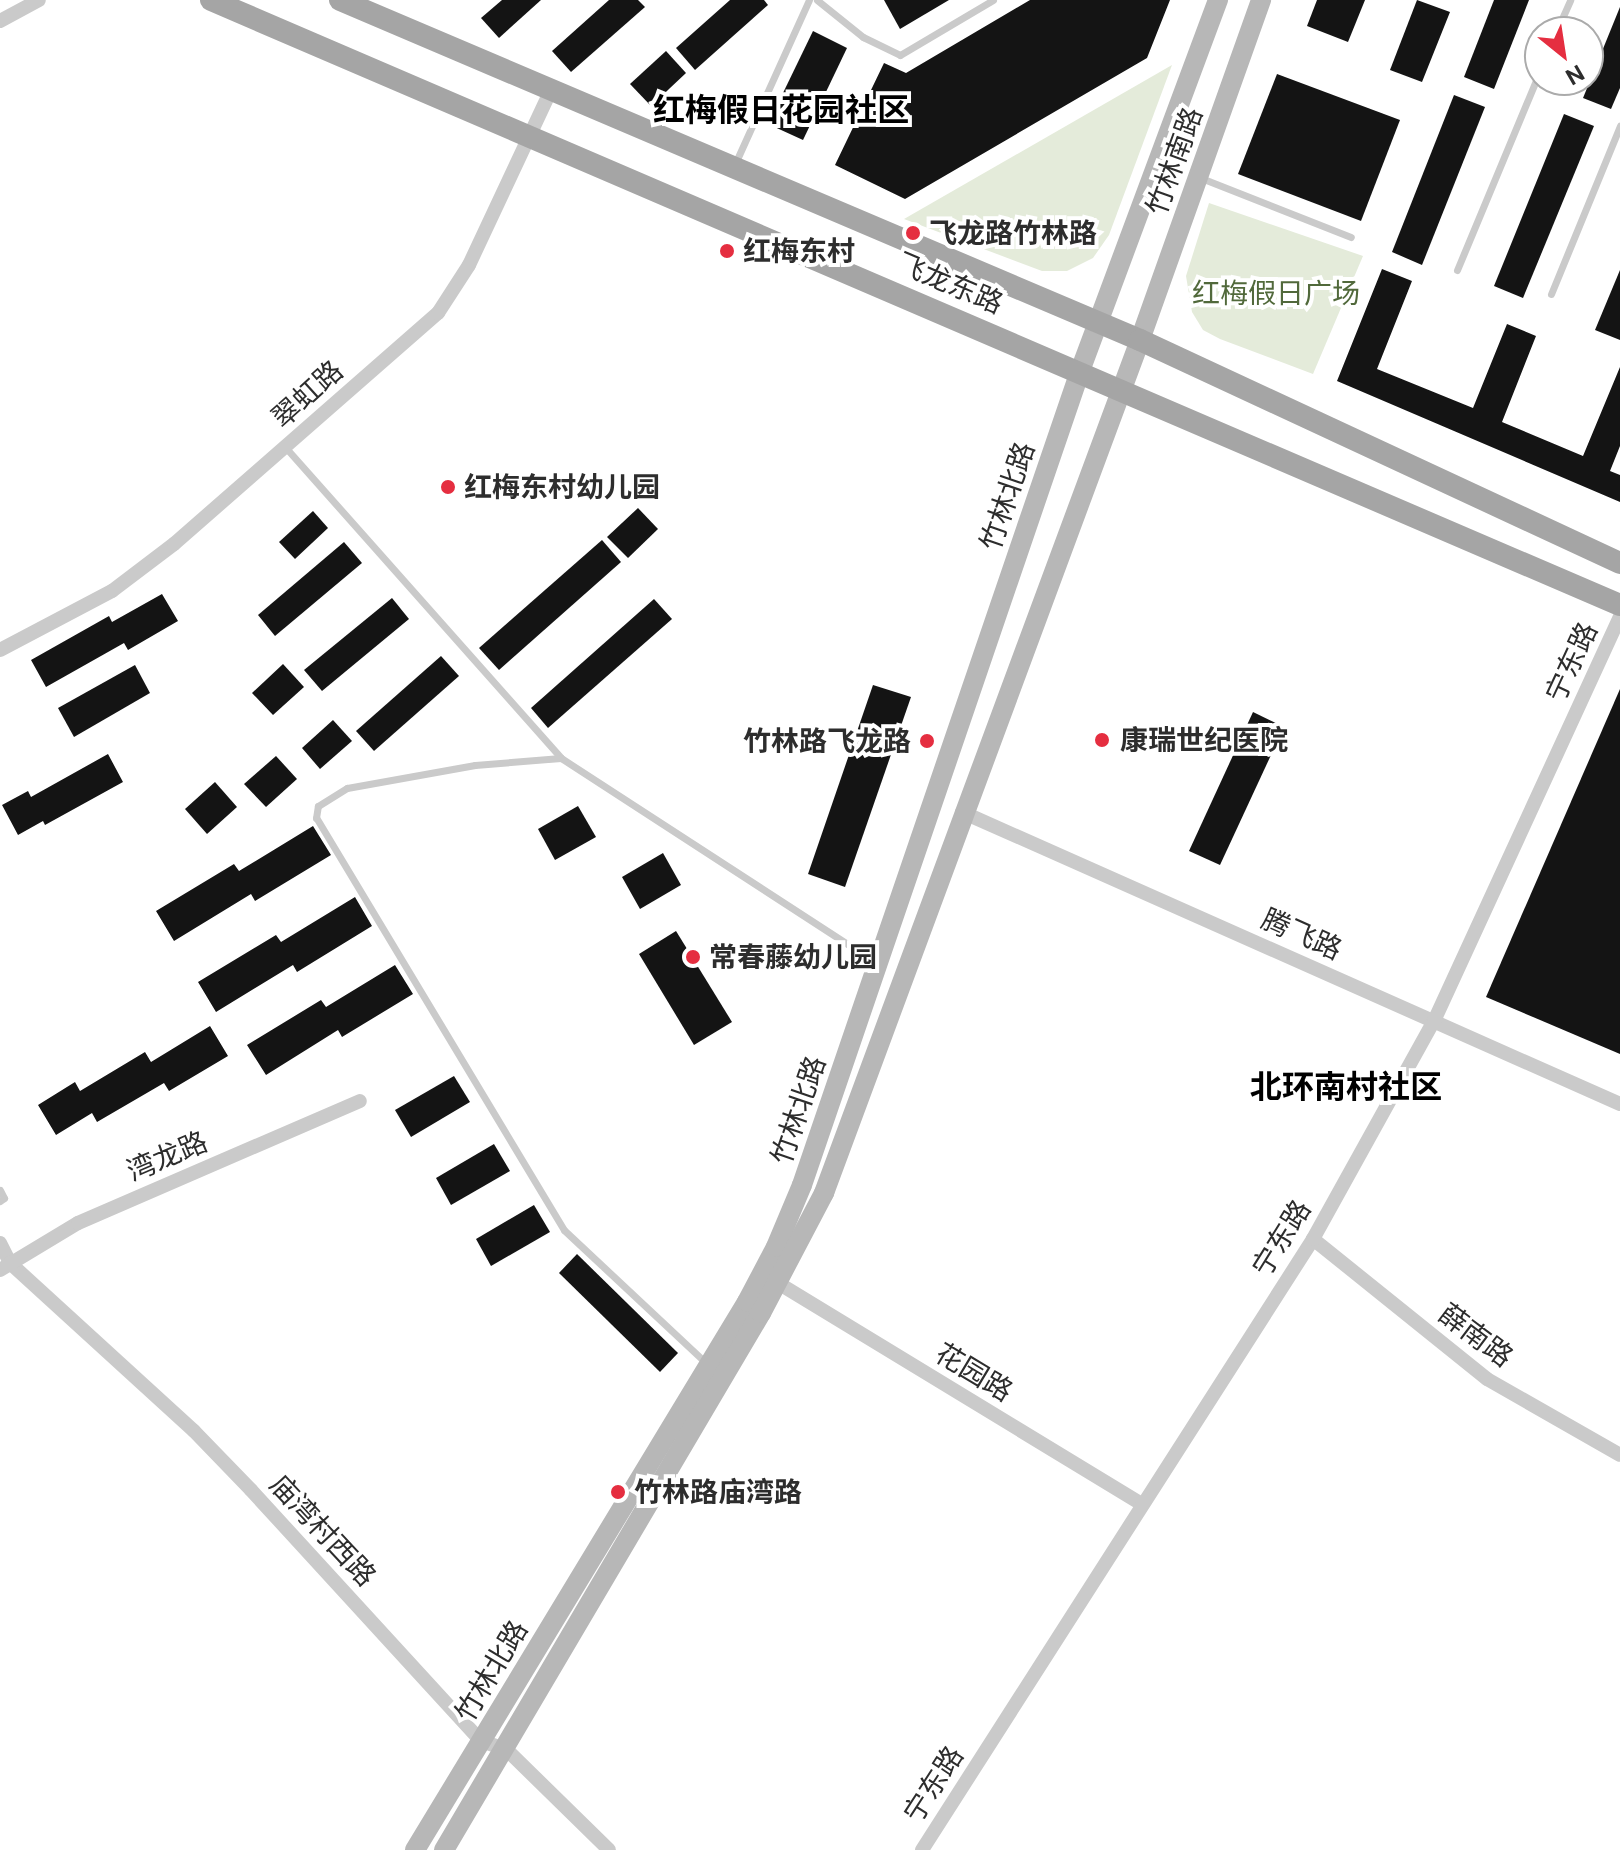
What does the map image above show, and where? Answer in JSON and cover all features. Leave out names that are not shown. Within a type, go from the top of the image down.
[{"type":"main road","name":"飞龙东路","points":[[211,0],[1620,605]]},
{"type":"main road","name":"飞龙东路","points":[[340,0],[1140,340],[1620,563]]},
{"type":"main road","name":"竹林南路","points":[[1099,324],[1218,0]]},
{"type":"main road","name":"竹林南路","points":[[1140,340],[1261,0]]},
{"type":"main road","name":"竹林北路","points":[[415,1850],[709,1366],[769,1261],[802,1185],[1080,371],[1099,324]]},
{"type":"main road","name":"竹林北路","points":[[444,1850],[778,1283],[824,1193],[1119,388],[1140,340]]},
{"type":"street","points":[[0,21],[39,0]]},
{"type":"street","name":"翠虹路","points":[[0,650],[112,591],[174,544],[438,313],[469,265],[551,90]]},
{"type":"street","name":"宁东路","points":[[922,1850],[1313,1239],[1434,1021],[1620,617]]},
{"type":"street","name":"腾飞路","points":[[962,812],[1620,1104]]},
{"type":"street","name":"湾龙路","points":[[5,1266],[78,1223],[360,1101]]},
{"type":"street","name":"薛南路","points":[[1313,1239],[1487,1379],[1620,1455]]},
{"type":"street","name":"庙湾村西路","points":[[0,1243],[5,1266],[194,1431],[481,1741],[506,1749],[609,1850]]},
{"type":"street","name":"花园路","points":[[778,1283],[1142,1504]]},
{"type":"lane","points":[[733,168],[809,0]]},
{"type":"lane","points":[[817,0],[863,37],[900,55],[993,0]]},
{"type":"lane","points":[[1457,270],[1530,96]]},
{"type":"lane","points":[[1551,294],[1620,126]]},
{"type":"lane","points":[[1198,177],[1351,237]]},
{"type":"lane","points":[[286,448],[561,758],[877,963]]},
{"type":"lane","points":[[561,758],[475,765],[347,788],[318,806],[316,818],[564,1230],[709,1366]]},
{"type":"lane","points":[[0,1190],[4,1198],[0,1201]]},
{"type":"green space","points":[[1172,65],[1109,235],[1093,258],[1067,271],[1042,271],[904,219]]},
{"type":"green space","name":"红梅假日广场","points":[[1209,203],[1363,256],[1313,374],[1220,339],[1203,330],[1192,312],[1186,276]]},
{"type":"building","points":[[502,0],[541,0],[499,38],[481,18]]},
{"type":"building","points":[[609,0],[638,0],[645,7],[571,72],[552,51]]},
{"type":"building","points":[[730,0],[764,0],[768,5],[695,70],[676,48]]},
{"type":"building","points":[[884,0],[949,0],[900,29]]},
{"type":"building","points":[[1030,0],[1170,0],[1147,58],[905,199],[835,165],[884,63],[906,73]]},
{"type":"building","points":[[1317,0],[1365,0],[1348,42],[1307,26]]},
{"type":"building","points":[[1417,0],[1450,12],[1422,82],[1390,70]]},
{"type":"building","points":[[1494,0],[1529,0],[1494,89],[1464,77]]},
{"type":"building","points":[[1620,7],[1620,88],[1611,109],[1583,98],[1604,96],[1604,46]]},
{"type":"building","points":[[813,31],[847,48],[803,140],[768,124]]},
{"type":"building","points":[[666,51],[686,73],[651,106],[630,84]]},
{"type":"building","points":[[1277,74],[1400,120],[1361,221],[1238,174]]},
{"type":"building","points":[[1454,95],[1485,107],[1422,265],[1392,252]]},
{"type":"building","points":[[1564,114],[1594,126],[1523,298],[1494,286]]},
{"type":"building","points":[[1382,269],[1412,281],[1377,369],[1473,408],[1507,324],[1536,336],[1502,422],[1583,456],[1620,367],[1620,446],[1610,471],[1620,475],[1620,502],[1337,381]]},
{"type":"building","points":[[1620,270],[1620,340],[1595,330]]},
{"type":"building","points":[[638,508],[658,529],[628,558],[607,537]]},
{"type":"building","points":[[313,511],[328,528],[295,559],[279,542]]},
{"type":"building","points":[[602,540],[621,562],[499,670],[479,648]]},
{"type":"building","points":[[344,542],[362,563],[275,636],[258,615]]},
{"type":"building","points":[[162,594],[178,621],[128,650],[124,643],[46,687],[31,660],[109,616],[112,622]]},
{"type":"building","points":[[392,598],[409,619],[322,691],[304,670]]},
{"type":"building","points":[[654,599],[672,619],[548,728],[531,708]]},
{"type":"building","points":[[441,656],[459,676],[374,751],[356,731]]},
{"type":"building","points":[[283,664],[304,687],[273,715],[252,693]]},
{"type":"building","points":[[135,665],[150,693],[74,737],[58,708]]},
{"type":"building","points":[[873,685],[911,697],[845,887],[808,874]]},
{"type":"building","points":[[1620,689],[1620,1054],[1486,997]]},
{"type":"building","points":[[1253,712],[1284,727],[1220,865],[1189,851]]},
{"type":"building","points":[[333,720],[352,741],[320,769],[302,748]]},
{"type":"building","points":[[108,754],[123,782],[45,825],[43,821],[18,835],[2,805],[28,791],[31,797]]},
{"type":"building","points":[[276,756],[297,779],[266,807],[244,784]]},
{"type":"building","points":[[215,782],[237,807],[207,834],[185,809]]},
{"type":"building","points":[[578,806],[596,837],[555,860],[538,829]]},
{"type":"building","points":[[313,826],[331,855],[255,901],[251,894],[174,941],[156,911],[234,864],[239,871]]},
{"type":"building","points":[[663,853],[681,885],[640,909],[622,877]]},
{"type":"building","points":[[355,897],[372,926],[297,972],[293,965],[216,1012],[198,982],[276,935],[281,942]]},
{"type":"building","points":[[676,931],[732,1022],[694,1045],[639,954]]},
{"type":"building","points":[[395,965],[413,994],[342,1037],[338,1030],[266,1075],[247,1045],[321,1000],[326,1007]]},
{"type":"building","points":[[210,1026],[228,1056],[169,1091],[164,1083],[97,1122],[92,1113],[56,1135],[38,1105],[75,1082],[80,1091],[145,1052],[151,1062]]},
{"type":"building","points":[[454,1076],[470,1102],[411,1137],[395,1110]]},
{"type":"building","points":[[494,1144],[510,1171],[451,1205],[436,1178]]},
{"type":"building","points":[[534,1205],[550,1232],[491,1266],[476,1239]]},
{"type":"building","points":[[577,1254],[678,1353],[660,1372],[559,1273]]},
{"type":"place","name":"飞龙路竹林路","points":[[913,233]]},
{"type":"place","name":"红梅东村","points":[[727,251]]},
{"type":"place","name":"红梅东村幼儿园","points":[[448,487]]},
{"type":"place","name":"康瑞世纪医院","points":[[1102,740]]},
{"type":"place","name":"竹林路飞龙路","points":[[927,741]]},
{"type":"place","name":"常春藤幼儿园","points":[[693,957]]},
{"type":"place","name":"竹林路庙湾路","points":[[618,1492]]},
{"type":"district","name":"红梅假日花园社区","points":[[781,110]]},
{"type":"district","name":"北环南村社区","points":[[1346,1087]]}]
